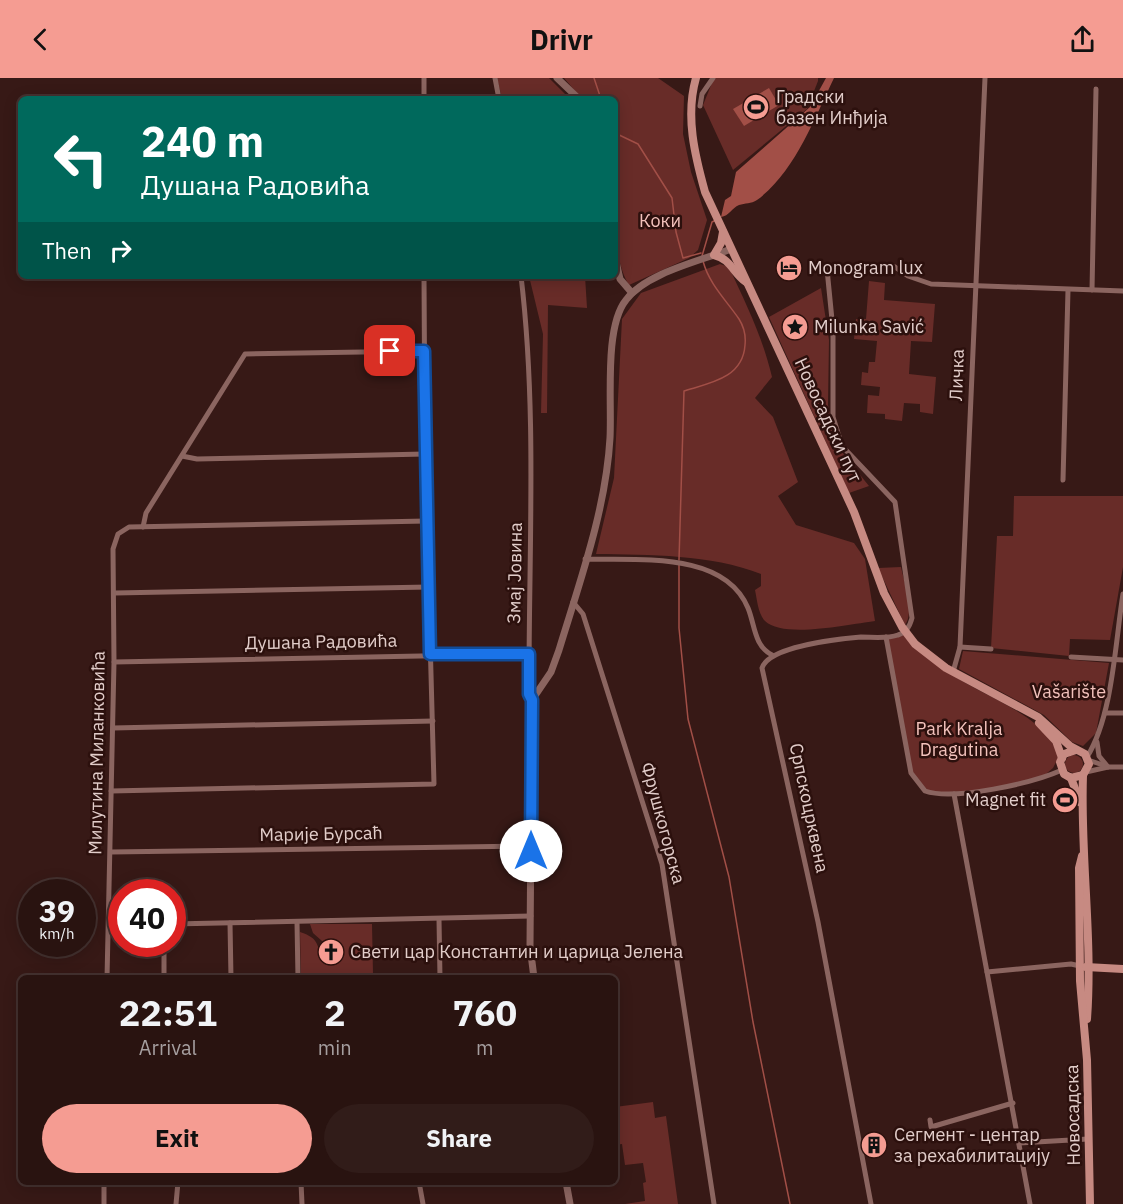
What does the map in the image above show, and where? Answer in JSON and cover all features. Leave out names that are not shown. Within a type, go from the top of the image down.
[{"type":"main road","name":"Новосадски пут","points":[[696,78],[692,114],[694,149],[714,212],[854,512],[884,593],[905,632],[921,649],[953,672],[1047,723],[1088,758]]},
{"type":"main road","points":[[723,232],[721,243],[710,257],[729,261],[738,276],[747,283]]},
{"type":"main road","name":"Новосадски пут","points":[[1029,714],[1052,735],[1062,758],[1062,770]]},
{"type":"main road","points":[[1062,758],[1068,752],[1078,750]]},
{"type":"main road","points":[[1062,770],[1071,778],[1085,774],[1088,758]]},
{"type":"main road","name":"Новосадска","points":[[1085,774],[1082,856],[1090,1204]]},
{"type":"main road","name":"Новосадска","points":[[1071,778],[1082,807]]},
{"type":"main road","points":[[1084,967],[1123,969]]},
{"type":"street","points":[[424,78],[424,96]]},
{"type":"street","points":[[495,78],[498,96]]},
{"type":"street","points":[[557,78],[576,96]]},
{"type":"street","points":[[700,106],[702,94],[713,78]]},
{"type":"street","name":"Личка","points":[[953,672],[960,647],[974,287],[985,78]]},
{"type":"street","points":[[1092,290],[1096,89]]},
{"type":"street","points":[[532,700],[554,665],[585,559],[608,468],[614,326],[621,307],[632,292],[651,280],[731,249]]},
{"type":"street","points":[[895,267],[908,276],[931,285],[1123,291]]},
{"type":"street","points":[[585,559],[690,563],[708,568],[739,594],[747,605],[761,648],[772,655],[817,644],[886,637],[905,632],[912,614],[895,502],[842,446],[833,417],[833,330],[827,268]]},
{"type":"street","points":[[618,270],[620,279],[632,292]]},
{"type":"street","points":[[111,791],[434,784],[426,521],[424,279]]},
{"type":"street","name":"Змај Јовина","points":[[521,279],[527,337],[532,446],[529,694],[532,700],[531,916],[534,975]]},
{"type":"street","points":[[1063,480],[1068,290]]},
{"type":"street","points":[[424,351],[245,354],[146,513],[143,527],[426,521]]},
{"type":"street","points":[[182,456],[197,459],[425,454]]},
{"type":"street","name":"Милутина Миланковића","points":[[110,879],[115,593],[113,549],[121,530],[143,527]]},
{"type":"street","points":[[115,593],[429,587]]},
{"type":"street","points":[[1108,767],[1088,758],[1105,713],[1123,594]]},
{"type":"street","name":"Фрушкогорска","points":[[573,602],[583,614],[662,864],[714,1204]]},
{"type":"street","points":[[886,637],[911,773],[925,791],[954,794],[1039,780],[1062,770]]},
{"type":"street","points":[[960,647],[991,649]]},
{"type":"street","name":"Душана Радовића","points":[[114,662],[430,654],[529,654]]},
{"type":"street","name":"Српскоцрквена","points":[[772,655],[762,668],[818,922],[871,1204]]},
{"type":"street","points":[[1071,657],[1123,660]]},
{"type":"street","points":[[1105,713],[1123,713]]},
{"type":"street","points":[[113,728],[433,721]]},
{"type":"street","points":[[1078,750],[1097,738]]},
{"type":"street","points":[[1097,738],[1097,751],[1108,767]]},
{"type":"street","points":[[1085,774],[1108,767],[1123,766]]},
{"type":"street","points":[[954,794],[1030,1204]]},
{"type":"street","name":"Марије Бурсаћ","points":[[111,852],[531,846]]},
{"type":"street","points":[[186,924],[531,916]]},
{"type":"street","points":[[439,919],[440,975]]},
{"type":"street","points":[[297,922],[298,975]]},
{"type":"street","points":[[230,923],[231,975]]},
{"type":"street","name":"Милутина Миланковића","points":[[107,975],[108,952]]},
{"type":"street","points":[[164,957],[164,975]]},
{"type":"street","points":[[987,972],[1071,964],[1084,967]]},
{"type":"street","points":[[930,1120],[931,1127],[1012,1103]]},
{"type":"street","points":[[1019,1143],[1088,1139]]},
{"type":"street","points":[[104,1185],[104,1204]]},
{"type":"street","points":[[176,1204],[178,1185]]},
{"type":"street","points":[[302,1185],[302,1204]]},
{"type":"street","points":[[420,1185],[423,1204]]},
{"type":"street","points":[[567,1185],[570,1204]]},
{"type":"green space","points":[[497,78],[549,78],[567,96],[501,96]]},
{"type":"green space","name":"Коки","points":[[564,78],[658,78],[684,96],[683,134],[691,172],[707,220],[698,250],[689,258],[629,285],[618,252],[618,96],[579,96]]},
{"type":"green space","points":[[714,78],[818,78],[818,81],[807,109],[733,170],[703,105]]},
{"type":"green space","points":[[720,264],[729,267],[742,294],[759,335],[772,377],[755,398],[773,417],[798,482],[778,496],[796,525],[854,543],[865,559],[875,621],[818,629],[786,629],[765,621],[761,614],[755,590],[761,586],[761,574],[741,567],[701,559],[658,555],[596,554],[614,478],[622,319],[641,293]]},
{"type":"green space","points":[[530,279],[585,279],[587,308],[548,305],[547,413],[541,413],[543,334]]},
{"type":"green space","points":[[869,281],[885,283],[884,300],[935,304],[932,342],[911,341],[909,374],[936,377],[933,414],[920,412],[920,404],[904,403],[902,421],[885,419],[885,414],[867,413],[868,395],[879,396],[880,387],[861,385],[862,372],[868,373],[869,362],[875,362],[877,341],[854,339],[856,319],[866,319]]},
{"type":"green space","points":[[821,288],[829,340],[828,405],[834,438],[844,455],[869,486],[849,493],[769,317]]},
{"type":"green space","points":[[1014,496],[1123,496],[1123,567],[1110,640],[1070,639],[1069,656],[991,648],[997,536],[1013,536]]},
{"type":"green space","points":[[901,567],[909,605],[905,625],[878,568]]},
{"type":"green space","name":"Park Kralja Dragutina","points":[[905,632],[950,673],[1013,709],[1043,731],[1053,744],[1058,758],[1053,768],[1039,780],[954,794],[930,793],[911,773],[886,637]]},
{"type":"green space","name":"Vašarište","points":[[963,651],[1109,663],[1096,733],[1083,746],[1072,742],[1044,715],[959,669]]},
{"type":"green space","points":[[1074,755],[1080,758],[1083,764],[1080,770],[1074,773],[1068,770],[1065,764],[1068,758]]},
{"type":"green space","points":[[310,924],[372,924],[373,974],[301,975],[300,932],[314,940],[324,960],[334,963],[341,959],[338,946],[329,941],[322,941],[313,933]]},
{"type":"green space","points":[[653,1102],[655,1118],[666,1116],[678,1204],[625,1204],[645,1201],[643,1183],[646,1182],[643,1163],[625,1165],[622,1144],[618,1145],[618,1107]]},
{"type":"shaded area","points":[[826,78],[834,78],[802,144],[782,175],[757,200],[739,205],[721,217],[725,200],[731,196],[736,172],[810,107]]},
{"type":"shaded area","name":"Градски базен Инђија","points":[[769,88],[779,105],[744,126],[733,109]]},
{"type":"waterway","points":[[594,78],[600,96]]},
{"type":"waterway","points":[[618,134],[638,144],[672,198],[676,232],[683,258],[701,253]]},
{"type":"waterway","points":[[702,256],[712,222],[716,220]]},
{"type":"waterway","points":[[679,560],[684,391],[714,382],[732,372],[743,356],[745,345],[741,322],[714,284],[703,261]]},
{"type":"waterway","points":[[679,565],[679,628],[688,719],[729,877],[753,1022],[790,1204]]},
{"type":"place","name":"Градски базен Инђија","points":[[756,107]]},
{"type":"place","name":"Monogram lux","points":[[789,268]]},
{"type":"place","name":"Milunka Savić","points":[[795,327]]},
{"type":"place","name":"Magnet fit","points":[[1065,800]]},
{"type":"place","name":"Свети цар Константин и царица Јелена","points":[[331,952]]},
{"type":"place","name":"Сегмент - центар за рехабилитацију","points":[[874,1145]]},
{"type":"route","points":[[390,351],[424,351],[430,654],[529,654],[529,694],[532,700],[531,851]]}]
